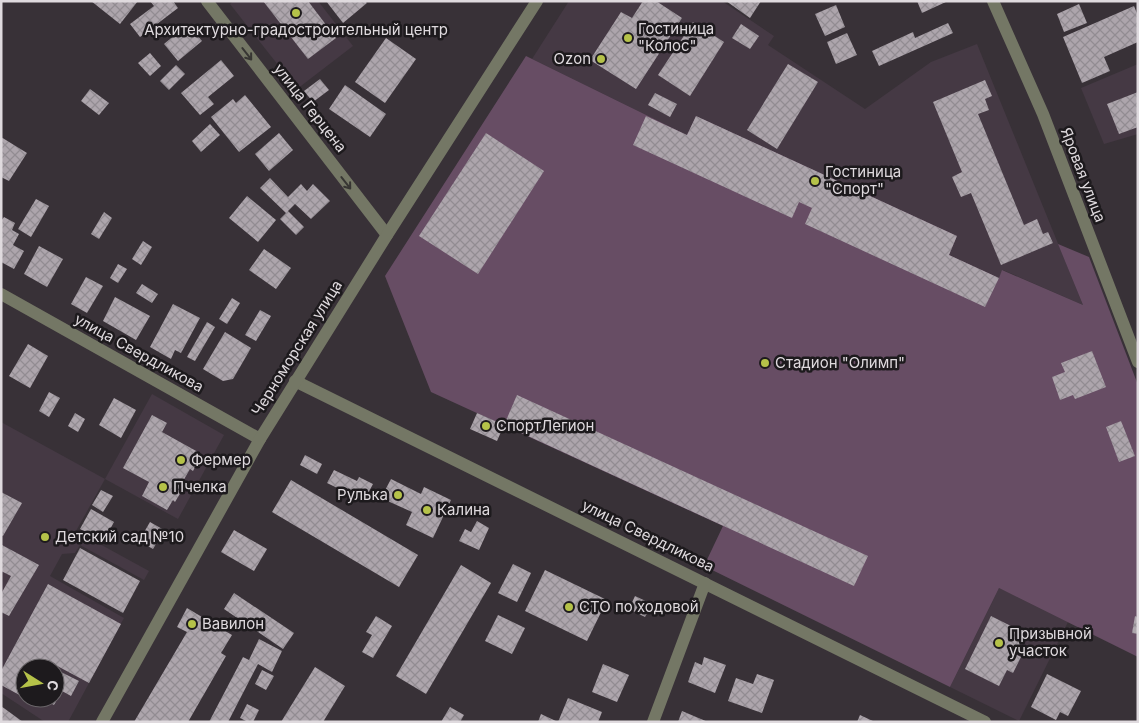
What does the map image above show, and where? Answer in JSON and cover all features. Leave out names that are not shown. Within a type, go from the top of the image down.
[{"type":"street","name":"улица Герцена","points":[[207,1],[387,235]]},
{"type":"street","name":"Черноморская улица","points":[[102,722],[260,439],[387,235],[537,1]]},
{"type":"street","name":"Яровая улица","points":[[993,1],[1043,114],[1138,362]]},
{"type":"street","name":"улица Свердликова","points":[[1,294],[260,439]]},
{"type":"street","name":"улица Свердликова","points":[[295,381],[986,722]]},
{"type":"street","points":[[653,722],[705,583]]},
{"type":"shaded area","points":[[233,1],[318,1],[353,46],[297,89],[230,4]]},
{"type":"shaded area","points":[[569,1],[722,1],[774,36],[768,45],[865,109],[931,62],[977,44],[1083,305],[1003,270],[999,278],[949,255],[957,237],[696,116],[687,135],[532,59]]},
{"type":"shaded area","name":"Стадион \"Олимп\"","points":[[526,56],[687,135],[696,116],[957,236],[949,255],[999,278],[1002,270],[1083,305],[1058,244],[1089,257],[1138,385],[1138,657],[999,588],[950,687],[704,566],[723,526],[431,392],[385,276]]},
{"type":"shaded area","points":[[1138,64],[1138,134],[1104,144],[1081,88]]},
{"type":"shaded area","points":[[152,394],[224,435],[178,519],[105,479]]},
{"type":"shaded area","name":"Детский сад №10","points":[[1,422],[105,479],[76,531],[149,571],[144,580],[80,545],[75,553],[62,554],[50,576],[124,618],[68,722],[45,722],[24,708],[65,708],[65,658],[15,658],[15,702],[1,693]]},
{"type":"shaded area","points":[[999,588],[1068,622],[1019,721],[950,687]]},
{"type":"building","points":[[91,1],[138,1],[120,24]]},
{"type":"building","points":[[150,1],[173,1],[178,8],[140,37],[130,24],[154,6]]},
{"type":"building","points":[[263,1],[308,1],[336,38],[308,59]]},
{"type":"building","points":[[326,1],[365,1],[367,3],[343,23]]},
{"type":"building","points":[[643,1],[656,1],[682,18],[636,89],[590,60],[621,12],[632,18]]},
{"type":"building","points":[[726,1],[761,1],[750,18]]},
{"type":"building","points":[[917,1],[948,1],[922,13]]},
{"type":"building","points":[[1079,4],[1087,23],[1064,32],[1057,14]]},
{"type":"building","points":[[836,5],[845,27],[825,36],[815,14]]},
{"type":"building","points":[[1134,6],[1138,16],[1138,42],[1104,57],[1110,71],[1082,83],[1063,37]]},
{"type":"building","points":[[693,22],[724,42],[690,96],[658,75]]},
{"type":"building","points":[[948,23],[953,33],[879,66],[872,51],[913,32],[915,38]]},
{"type":"building","points":[[188,24],[202,41],[178,61],[164,44]]},
{"type":"building","points":[[741,24],[759,36],[750,49],[732,38]]},
{"type":"building","points":[[847,33],[857,55],[836,64],[827,42]]},
{"type":"building","points":[[386,38],[416,59],[385,103],[355,82]]},
{"type":"building","points":[[150,53],[161,66],[150,76],[138,63]]},
{"type":"building","points":[[221,60],[234,76],[208,97],[214,104],[200,115],[181,93]]},
{"type":"building","points":[[788,64],[818,82],[777,149],[747,130]]},
{"type":"building","points":[[176,65],[185,74],[169,90],[160,81]]},
{"type":"building","points":[[320,79],[329,90],[313,102],[304,91]]},
{"type":"building","points":[[985,80],[992,96],[985,99],[989,110],[978,114],[1024,225],[1037,219],[1043,234],[1048,232],[1053,243],[1001,265],[971,193],[961,197],[952,177],[962,172],[933,102]]},
{"type":"building","points":[[345,85],[386,114],[370,137],[329,109]]},
{"type":"building","points":[[90,89],[109,103],[99,115],[81,101]]},
{"type":"building","points":[[1138,92],[1138,127],[1119,134],[1107,104]]},
{"type":"building","points":[[655,93],[677,104],[670,117],[648,105]]},
{"type":"building","points":[[245,95],[271,127],[239,152],[211,117],[233,99],[236,103]]},
{"type":"building","points":[[646,116],[687,135],[696,116],[957,236],[949,255],[999,278],[985,307],[805,224],[812,208],[799,202],[792,218],[633,145]]},
{"type":"building","points":[[210,124],[220,135],[201,152],[192,141]]},
{"type":"building","points":[[279,133],[293,150],[269,171],[255,154]]},
{"type":"building","points":[[486,133],[544,171],[478,274],[419,236]]},
{"type":"building","points":[[1,137],[27,153],[9,181],[1,177]]},
{"type":"building","points":[[270,178],[288,197],[301,184],[307,191],[313,184],[330,201],[311,219],[295,204],[288,211],[304,227],[296,235],[280,219],[286,213],[260,188]]},
{"type":"building","points":[[247,196],[276,220],[258,242],[229,218]]},
{"type":"building","points":[[36,199],[49,206],[31,237],[18,229]]},
{"type":"building","points":[[104,212],[112,218],[99,239],[91,234]]},
{"type":"building","points":[[4,217],[15,223],[12,230],[19,234],[13,245],[24,251],[14,269],[1,262],[1,221]]},
{"type":"building","points":[[143,241],[152,247],[141,265],[132,259]]},
{"type":"building","points":[[39,246],[63,259],[47,287],[24,274]]},
{"type":"building","points":[[264,249],[291,268],[276,289],[249,270]]},
{"type":"building","points":[[118,264],[127,269],[118,283],[110,278]]},
{"type":"building","points":[[86,277],[103,286],[87,313],[71,304]]},
{"type":"building","points":[[142,284],[158,294],[152,303],[136,293]]},
{"type":"building","points":[[115,297],[150,316],[136,340],[103,321]]},
{"type":"building","points":[[232,298],[240,303],[227,324],[219,319]]},
{"type":"building","points":[[173,304],[200,318],[181,353],[175,350],[171,359],[150,347]]},
{"type":"building","points":[[260,310],[271,316],[256,341],[245,335]]},
{"type":"building","points":[[207,322],[215,327],[195,361],[187,357]]},
{"type":"building","points":[[225,332],[251,348],[233,379],[223,381],[203,369]]},
{"type":"building","points":[[28,344],[48,356],[30,388],[9,376]]},
{"type":"building","points":[[1092,351],[1106,387],[1075,399],[1073,395],[1060,400],[1052,377],[1065,372],[1061,363]]},
{"type":"building","points":[[49,392],[60,398],[49,417],[39,411]]},
{"type":"building","points":[[517,395],[868,556],[854,586],[504,425]]},
{"type":"building","points":[[114,398],[136,410],[121,438],[99,425]]},
{"type":"building","points":[[75,413],[85,419],[78,432],[68,426]]},
{"type":"building","points":[[477,413],[504,425],[497,441],[470,429]]},
{"type":"building","points":[[152,415],[167,423],[162,432],[198,452],[194,459],[198,461],[193,471],[190,469],[178,490],[181,492],[167,510],[142,496],[149,482],[123,468]]},
{"type":"building","points":[[1121,421],[1135,456],[1119,462],[1106,427]]},
{"type":"building","points":[[305,455],[322,464],[317,474],[300,465]]},
{"type":"building","points":[[334,470],[357,481],[359,477],[373,484],[364,501],[327,483]]},
{"type":"building","points":[[391,479],[421,494],[424,487],[451,500],[433,538],[406,525],[412,512],[381,498]]},
{"type":"building","points":[[291,480],[418,555],[399,587],[272,512]]},
{"type":"building","points":[[101,490],[113,496],[103,512],[92,505]]},
{"type":"building","points":[[1,492],[22,503],[3,536],[1,535]]},
{"type":"building","points":[[91,509],[114,522],[103,542],[80,529]]},
{"type":"building","points":[[477,521],[489,528],[479,550],[459,541],[465,529],[471,532]]},
{"type":"building","points":[[150,522],[164,530],[153,549],[139,541]]},
{"type":"building","points":[[234,530],[267,549],[254,571],[221,552]]},
{"type":"building","points":[[2,545],[39,565],[9,616],[1,612],[1,594],[11,576],[1,571]]},
{"type":"building","points":[[80,548],[140,581],[123,613],[63,580]]},
{"type":"building","points":[[513,564],[531,573],[517,602],[498,593]]},
{"type":"building","points":[[461,565],[491,583],[426,694],[396,676]]},
{"type":"building","points":[[545,570],[607,600],[587,641],[525,611]]},
{"type":"building","points":[[48,584],[121,624],[89,683],[65,670],[65,658],[15,658],[15,693],[1,685],[1,671]]},
{"type":"building","points":[[234,593],[294,633],[283,649],[224,609]]},
{"type":"building","points":[[635,596],[652,604],[645,617],[629,609]]},
{"type":"building","points":[[187,608],[232,635],[221,653],[226,656],[188,722],[134,722],[187,632],[177,627]]},
{"type":"building","points":[[498,615],[525,628],[512,654],[485,641]]},
{"type":"building","points":[[376,616],[392,626],[373,658],[362,652],[372,635],[366,632]]},
{"type":"building","name":"Призывной участок","points":[[991,616],[1025,633],[1015,654],[1021,657],[1013,673],[1007,670],[999,686],[965,669]]},
{"type":"building","points":[[1135,616],[1138,617],[1138,634],[1132,633]]},
{"type":"building","points":[[259,639],[282,651],[272,672],[258,664],[228,722],[209,722],[243,657],[249,660]]},
{"type":"building","points":[[704,657],[726,665],[715,693],[688,682],[695,662],[702,665]]},
{"type":"building","points":[[603,664],[629,675],[617,702],[592,692]]},
{"type":"building","points":[[315,667],[345,686],[323,722],[281,722]]},
{"type":"building","points":[[262,670],[274,676],[266,690],[255,684]]},
{"type":"building","points":[[65,674],[79,681],[71,696],[65,693]]},
{"type":"building","points":[[757,674],[774,680],[762,713],[728,701],[736,678],[753,684]]},
{"type":"building","points":[[1047,674],[1081,691],[1068,716],[1060,712],[1056,720],[1031,707]]},
{"type":"building","points":[[568,698],[602,712],[598,722],[558,722]]},
{"type":"building","points":[[247,704],[259,710],[253,722],[240,718]]},
{"type":"building","points":[[1,706],[23,722],[1,722]]},
{"type":"building","points":[[450,707],[464,715],[460,722],[441,722]]},
{"type":"building","points":[[682,711],[708,722],[678,722]]},
{"type":"building","points":[[541,714],[558,722],[538,722]]},
{"type":"building","points":[[860,715],[875,722],[857,722]]},
{"type":"place","name":"Архитектурно-градостроительный центр","points":[[296,13]]},
{"type":"place","name":"Гостиница \"Колос\"","points":[[628,38]]},
{"type":"place","name":"Ozon","points":[[601,59]]},
{"type":"place","name":"Гостиница \"Спорт\"","points":[[815,181]]},
{"type":"place","name":"Стадион \"Олимп\"","points":[[765,363]]},
{"type":"place","name":"СпортЛегион","points":[[486,426]]},
{"type":"place","name":"Фермер","points":[[181,460]]},
{"type":"place","name":"Пчелка","points":[[163,487]]},
{"type":"place","name":"Рулька","points":[[398,495]]},
{"type":"place","name":"Калина","points":[[427,510]]},
{"type":"place","name":"Детский сад №10","points":[[45,537]]},
{"type":"place","name":"СТО по ходовой","points":[[569,607]]},
{"type":"place","name":"Вавилон","points":[[192,624]]},
{"type":"place","name":"Призывной участок","points":[[999,643]]}]
